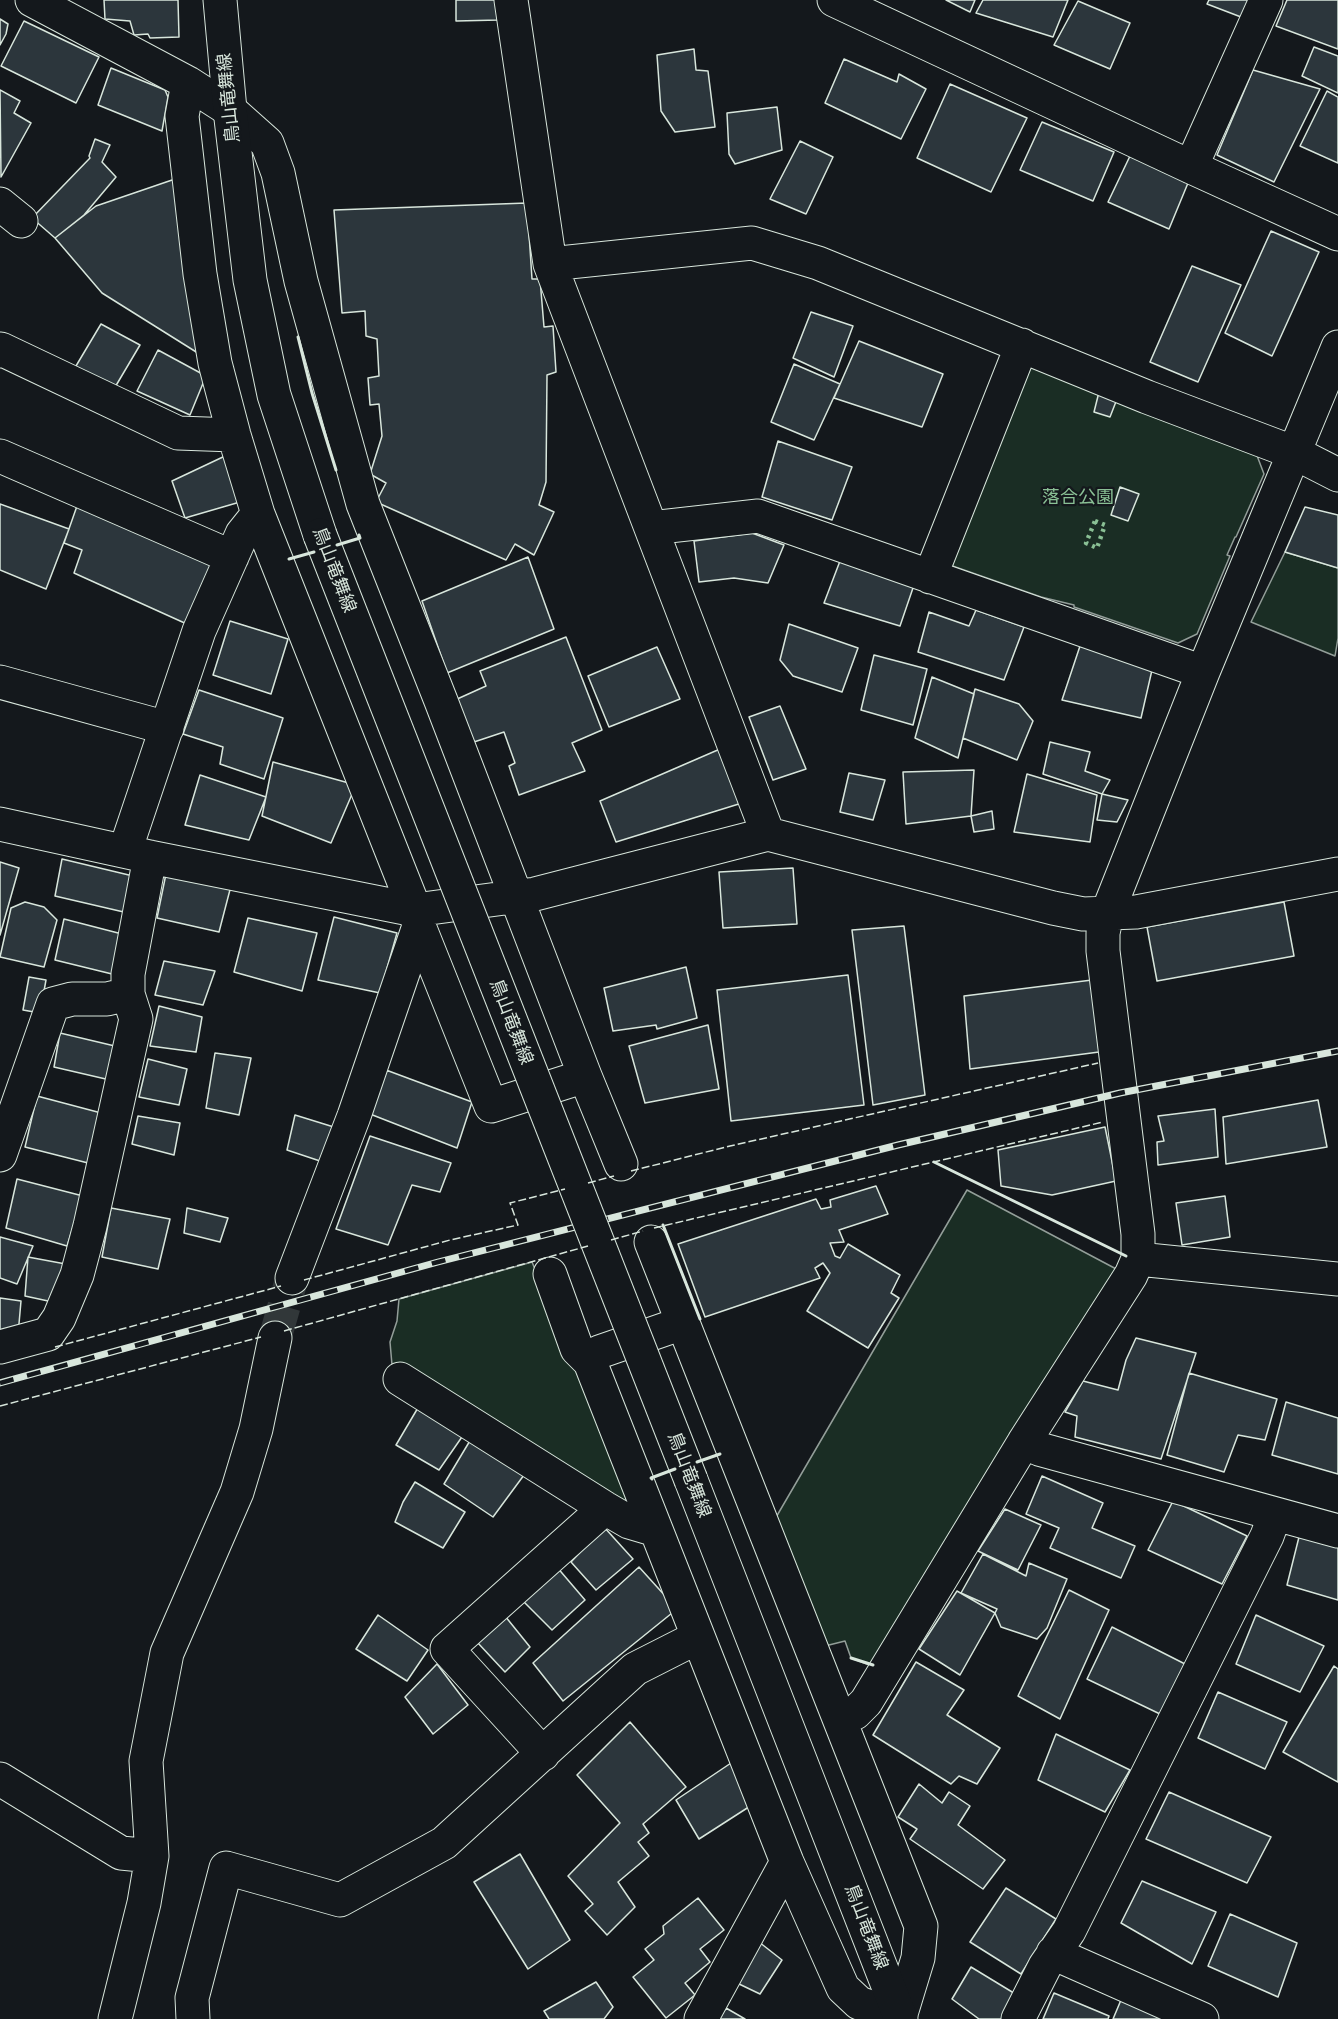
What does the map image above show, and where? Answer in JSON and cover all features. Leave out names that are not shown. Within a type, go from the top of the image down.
[{"type":"street","points":[[32,0],[188,83],[230,110],[267,143],[275,163],[301,281],[363,504],[621,1164]]},
{"type":"street","name":"鳥山竜舞線","points":[[220,0],[250,280],[273,395],[320,535],[900,2018]]},
{"type":"street","points":[[511,0],[550,264],[768,834]]},
{"type":"street","points":[[834,0],[1338,234]]},
{"type":"street","points":[[1191,167],[1266,0]]},
{"type":"street","points":[[188,83],[182,116],[200,274],[215,363],[234,435],[258,514],[491,1106],[585,1076]]},
{"type":"street","points":[[550,264],[752,243],[818,263],[1147,397],[1295,453],[1338,475]]},
{"type":"street","points":[[930,577],[1022,345]]},
{"type":"street","points":[[840,1720],[855,1713],[866,1702],[1024,1442],[1131,1275],[1138,1259],[1138,1234],[1103,951],[1103,933],[1107,914],[1203,672],[1338,347]]},
{"type":"street","points":[[0,351],[1,349],[178,433],[234,435]]},
{"type":"street","points":[[0,456],[232,557]]},
{"type":"street","points":[[0,1347],[48,1334],[59,1318],[77,1275],[136,1019],[128,994],[128,974],[137,854],[167,728],[200,631],[242,534],[258,514]]},
{"type":"street","points":[[651,528],[758,516],[1203,672]]},
{"type":"street","points":[[0,682],[167,728]]},
{"type":"street","points":[[0,824],[417,918],[516,896],[535,894],[768,834],[1083,914],[1136,912],[1338,874]]},
{"type":"street","points":[[292,1278],[354,1116],[417,918]]},
{"type":"street","points":[[0,1155],[53,1004],[72,999],[107,999],[128,994]]},
{"type":"street","points":[[550,1274],[577,1349],[590,1362],[787,1862],[843,1988],[858,2011],[900,2018],[918,1958],[921,1926],[651,1242]]},
{"type":"street","points":[[1138,1259],[1338,1280]]},
{"type":"street","points":[[590,1362],[599,1352],[683,1323]]},
{"type":"street","points":[[115,2019],[144,1903],[152,1856],[146,1761],[167,1653],[230,1508],[256,1429],[275,1338]]},
{"type":"street","points":[[400,1379],[605,1508],[629,1522],[656,1530]]},
{"type":"street","points":[[1024,1442],[1039,1449],[1338,1531]]},
{"type":"street","points":[[543,1754],[447,1649],[605,1508]]},
{"type":"street","points":[[1018,2019],[1045,1966],[1069,1931],[1267,1536],[1275,1514]]},
{"type":"street","points":[[193,2019],[192,1998],[226,1868],[340,1900],[444,1843],[635,1669],[698,1637]]},
{"type":"street","points":[[0,1779],[122,1853],[152,1856]]},
{"type":"street","points":[[701,2019],[787,1862]]},
{"type":"street","points":[[1053,1953],[1202,2019]]},
{"type":"green space","name":"落合公園","points":[[1022,364],[1256,453],[1264,474],[1227,555],[1230,556],[1197,634],[1178,643],[1074,607],[1074,605],[1041,597],[944,563]]},
{"type":"green space","points":[[1285,552],[1338,568],[1338,638],[1335,656],[1251,622]]},
{"type":"green space","points":[[967,1190],[1120,1271],[872,1666],[851,1658],[845,1641],[825,1646],[775,1519]]},
{"type":"green space","points":[[532,1262],[633,1505],[620,1505],[392,1365],[390,1342],[397,1321],[399,1299]]},
{"type":"building","points":[[104,0],[178,0],[179,37],[150,38],[148,34],[134,35],[130,21],[105,19]]},
{"type":"building","points":[[456,0],[497,0],[499,20],[456,21]]},
{"type":"building","points":[[946,0],[975,0],[970,12]]},
{"type":"building","points":[[983,0],[1068,0],[1053,37],[976,13]]},
{"type":"building","points":[[1209,0],[1250,0],[1241,17],[1207,4]]},
{"type":"building","points":[[1287,0],[1338,0],[1338,49],[1276,26]]},
{"type":"building","points":[[1078,1],[1130,23],[1110,69],[1054,45]]},
{"type":"building","points":[[0,19],[8,24],[0,45]]},
{"type":"building","points":[[24,21],[99,57],[76,103],[1,66]]},
{"type":"building","points":[[1314,47],[1338,56],[1338,93],[1302,76]]},
{"type":"building","points":[[694,49],[696,70],[708,71],[715,127],[675,132],[661,111],[657,55]]},
{"type":"building","points":[[844,59],[897,82],[899,74],[926,89],[901,139],[825,103]]},
{"type":"building","points":[[111,68],[165,90],[168,97],[162,131],[98,105]]},
{"type":"building","points":[[1253,70],[1320,89],[1274,182],[1217,155]]},
{"type":"building","points":[[950,84],[1027,118],[991,192],[917,158]]},
{"type":"building","points":[[0,90],[20,101],[14,113],[31,123],[1,177]]},
{"type":"building","points":[[1327,91],[1338,97],[1338,163],[1300,146]]},
{"type":"building","points":[[777,107],[782,150],[735,164],[729,154],[727,113]]},
{"type":"building","points":[[1042,122],[1114,152],[1093,201],[1020,170]]},
{"type":"building","points":[[95,139],[110,145],[102,162],[116,177],[84,215],[55,238],[32,218],[90,158]]},
{"type":"building","points":[[800,141],[833,157],[806,214],[770,199]]},
{"type":"building","points":[[1130,156],[1188,183],[1169,229],[1108,202]]},
{"type":"building","points":[[175,179],[201,355],[102,293],[55,238],[96,206]]},
{"type":"building","points":[[527,203],[532,279],[540,279],[544,327],[553,326],[556,372],[547,375],[546,482],[539,505],[554,512],[534,555],[515,544],[506,560],[376,502],[386,483],[370,474],[382,436],[379,404],[370,405],[368,378],[379,376],[377,339],[366,336],[365,311],[342,313],[334,210]]},
{"type":"building","points":[[1271,231],[1319,252],[1272,356],[1225,333]]},
{"type":"building","points":[[1192,266],[1241,285],[1198,382],[1150,362]]},
{"type":"building","points":[[811,312],[853,326],[834,377],[793,358]]},
{"type":"building","points":[[101,324],[140,345],[111,394],[73,371]]},
{"type":"building","points":[[859,341],[943,374],[922,427],[834,398]]},
{"type":"building","points":[[158,350],[206,376],[190,415],[137,391]]},
{"type":"building","points":[[794,364],[840,384],[814,440],[771,422]]},
{"type":"building","points":[[1099,392],[1117,399],[1110,417],[1094,412]]},
{"type":"building","points":[[778,441],[852,467],[832,520],[762,497]]},
{"type":"building","points":[[225,456],[240,502],[185,518],[172,481]]},
{"type":"building","points":[[1120,487],[1139,494],[1128,521],[1111,515]]},
{"type":"building","points":[[0,504],[69,529],[46,589],[0,570]]},
{"type":"building","points":[[77,506],[215,562],[189,625],[74,573],[82,550],[64,543]]},
{"type":"building","points":[[1305,507],[1338,515],[1338,568],[1285,552]]},
{"type":"building","points":[[752,533],[784,545],[768,583],[734,578],[699,582],[694,541]]},
{"type":"building","points":[[528,557],[554,629],[447,673],[422,601]]},
{"type":"building","points":[[840,561],[914,585],[900,626],[824,603]]},
{"type":"building","points":[[976,610],[1024,627],[1004,680],[918,652],[929,612],[969,626]]},
{"type":"building","points":[[230,621],[288,639],[271,694],[213,675]]},
{"type":"building","points":[[789,624],[858,648],[842,692],[793,676],[780,660]]},
{"type":"building","points":[[566,637],[602,730],[572,743],[585,771],[519,795],[509,766],[515,763],[504,732],[474,742],[455,700],[486,686],[480,671]]},
{"type":"building","points":[[1080,646],[1152,670],[1141,718],[1062,700]]},
{"type":"building","points":[[657,647],[680,699],[609,727],[588,676]]},
{"type":"building","points":[[874,655],[927,669],[913,725],[861,710]]},
{"type":"building","points":[[932,677],[974,694],[958,758],[915,738]]},
{"type":"building","points":[[975,689],[1019,704],[1033,721],[1017,760],[963,738]]},
{"type":"building","points":[[199,690],[283,718],[264,779],[220,764],[223,747],[183,734]]},
{"type":"building","points":[[780,706],[806,769],[773,780],[749,717]]},
{"type":"building","points":[[1050,742],[1090,752],[1085,771],[1110,780],[1102,794],[1043,774]]},
{"type":"building","points":[[720,749],[742,803],[616,842],[600,801]]},
{"type":"building","points":[[273,762],[356,785],[331,843],[262,816]]},
{"type":"building","points":[[974,770],[971,816],[906,824],[903,772]]},
{"type":"building","points":[[849,773],[885,780],[873,820],[840,812]]},
{"type":"building","points":[[1027,774],[1097,795],[1090,842],[1014,832]]},
{"type":"building","points":[[200,775],[266,797],[249,840],[185,825]]},
{"type":"building","points":[[1102,794],[1128,800],[1117,822],[1097,820]]},
{"type":"building","points":[[992,811],[994,829],[974,832],[971,816]]},
{"type":"building","points":[[62,859],[133,876],[128,913],[55,896]]},
{"type":"building","points":[[0,862],[19,868],[0,935]]},
{"type":"building","points":[[793,868],[797,924],[723,928],[719,872]]},
{"type":"building","points":[[167,869],[232,882],[219,932],[157,918]]},
{"type":"building","points":[[25,902],[44,907],[57,920],[44,967],[0,957],[11,908]]},
{"type":"building","points":[[1284,902],[1294,956],[1157,981],[1147,927]]},
{"type":"building","points":[[334,917],[397,933],[380,993],[318,980]]},
{"type":"building","points":[[248,918],[317,933],[302,991],[234,972]]},
{"type":"building","points":[[64,919],[122,934],[112,974],[55,960]]},
{"type":"building","points":[[904,926],[925,1095],[873,1105],[852,930]]},
{"type":"building","points":[[164,961],[215,971],[203,1005],[155,995]]},
{"type":"building","points":[[686,967],[697,1018],[657,1029],[656,1025],[613,1031],[604,988]]},
{"type":"building","points":[[848,975],[864,1105],[731,1121],[717,990]]},
{"type":"building","points":[[29,977],[46,980],[40,1013],[23,1010]]},
{"type":"building","points":[[1092,980],[1099,1052],[970,1069],[964,996]]},
{"type":"building","points":[[159,1006],[202,1017],[196,1052],[150,1046]]},
{"type":"building","points":[[708,1025],[719,1089],[645,1103],[629,1046]]},
{"type":"building","points":[[60,1033],[119,1047],[110,1080],[54,1067]]},
{"type":"building","points":[[215,1053],[251,1058],[239,1115],[206,1108]]},
{"type":"building","points":[[148,1059],[187,1069],[179,1105],[139,1097]]},
{"type":"building","points":[[386,1070],[472,1102],[457,1148],[370,1114]]},
{"type":"building","points":[[37,1096],[105,1114],[92,1164],[25,1147]]},
{"type":"building","points":[[1318,1100],[1327,1147],[1226,1164],[1223,1117]]},
{"type":"building","points":[[1215,1109],[1218,1157],[1158,1165],[1157,1142],[1164,1141],[1158,1116]]},
{"type":"building","points":[[295,1115],[337,1128],[323,1162],[287,1150]]},
{"type":"building","points":[[138,1116],[180,1123],[174,1155],[132,1144]]},
{"type":"building","points":[[1105,1127],[1116,1181],[1052,1195],[1001,1186],[998,1150]]},
{"type":"building","points":[[370,1136],[451,1163],[440,1192],[412,1185],[388,1245],[336,1229]]},
{"type":"building","points":[[17,1179],[83,1196],[67,1246],[6,1228]]},
{"type":"building","points":[[876,1186],[888,1214],[839,1230],[844,1242],[830,1243],[835,1256],[840,1258],[848,1244],[900,1275],[891,1293],[899,1298],[868,1348],[807,1311],[830,1273],[823,1263],[815,1268],[820,1278],[705,1317],[678,1244],[816,1199],[821,1209],[831,1207],[830,1200]]},
{"type":"building","points":[[1225,1196],[1230,1237],[1182,1245],[1176,1203]]},
{"type":"building","points":[[111,1208],[170,1219],[158,1269],[102,1257]]},
{"type":"building","points":[[187,1208],[228,1218],[220,1242],[184,1233]]},
{"type":"building","points":[[0,1237],[33,1246],[17,1284],[0,1278]]},
{"type":"building","points":[[28,1257],[71,1265],[62,1304],[25,1296]]},
{"type":"building","points":[[0,1298],[21,1301],[18,1335],[0,1332]]},
{"type":"building","points":[[1136,1338],[1196,1353],[1161,1459],[1075,1437],[1077,1416],[1065,1412],[1083,1381],[1118,1390],[1126,1360]]},
{"type":"building","points":[[1189,1373],[1277,1399],[1265,1440],[1238,1435],[1224,1472],[1167,1455]]},
{"type":"building","points":[[1286,1402],[1338,1418],[1338,1474],[1272,1455]]},
{"type":"building","points":[[419,1406],[464,1434],[439,1470],[396,1445]]},
{"type":"building","points":[[471,1439],[524,1475],[493,1517],[444,1484]]},
{"type":"building","points":[[1042,1476],[1103,1503],[1092,1528],[1135,1546],[1121,1578],[1050,1548],[1059,1528],[1026,1514]]},
{"type":"building","points":[[415,1482],[465,1512],[443,1548],[395,1522]]},
{"type":"building","points":[[1173,1501],[1247,1536],[1222,1584],[1148,1550]]},
{"type":"building","points":[[1005,1509],[1041,1525],[1018,1570],[978,1551]]},
{"type":"building","points":[[604,1527],[633,1559],[596,1590],[571,1562]]},
{"type":"building","points":[[1299,1537],[1338,1547],[1338,1600],[1287,1585]]},
{"type":"building","points":[[983,1554],[1026,1576],[1029,1563],[1067,1579],[1047,1628],[1037,1639],[1001,1627],[995,1613],[997,1609],[961,1593]]},
{"type":"building","points":[[556,1566],[585,1600],[552,1630],[523,1601]]},
{"type":"building","points":[[639,1567],[677,1609],[563,1701],[533,1663]]},
{"type":"building","points":[[1069,1590],[1109,1610],[1060,1719],[1018,1696]]},
{"type":"building","points":[[957,1591],[995,1613],[960,1675],[919,1649]]},
{"type":"building","points":[[378,1615],[428,1650],[407,1681],[356,1649]]},
{"type":"building","points":[[1256,1615],[1324,1646],[1300,1692],[1236,1664]]},
{"type":"building","points":[[505,1616],[530,1647],[505,1672],[477,1642]]},
{"type":"building","points":[[1112,1627],[1185,1664],[1160,1714],[1087,1679]]},
{"type":"building","points":[[916,1662],[964,1690],[947,1715],[1000,1748],[977,1784],[959,1776],[951,1784],[873,1735]]},
{"type":"building","points":[[437,1664],[468,1705],[433,1734],[405,1697]]},
{"type":"building","points":[[1334,1666],[1338,1669],[1338,1782],[1283,1752]]},
{"type":"building","points":[[1218,1692],[1287,1722],[1265,1769],[1198,1738]]},
{"type":"building","points":[[630,1722],[686,1787],[643,1824],[649,1833],[638,1842],[649,1856],[618,1882],[635,1907],[607,1935],[585,1911],[593,1904],[568,1876],[620,1823],[577,1775]]},
{"type":"building","points":[[1056,1734],[1130,1770],[1105,1812],[1038,1780]]},
{"type":"building","points":[[734,1761],[755,1803],[699,1839],[676,1800]]},
{"type":"building","points":[[919,1784],[942,1803],[949,1792],[970,1806],[958,1825],[1005,1860],[983,1889],[910,1839],[917,1829],[898,1817]]},
{"type":"building","points":[[1169,1792],[1271,1837],[1247,1883],[1146,1839]]},
{"type":"building","points":[[520,1854],[570,1940],[528,1969],[474,1882]]},
{"type":"building","points":[[1142,1881],[1216,1912],[1192,1964],[1121,1923]]},
{"type":"building","points":[[1006,1888],[1056,1919],[1021,1974],[970,1942]]},
{"type":"building","points":[[698,1898],[724,1930],[700,1949],[710,1962],[685,1983],[695,1995],[666,2018],[633,1977],[654,1960],[645,1949],[664,1934],[663,1926]]},
{"type":"building","points":[[1230,1914],[1297,1943],[1278,1997],[1208,1966]]},
{"type":"building","points":[[759,1942],[782,1960],[760,1994],[737,1983]]},
{"type":"building","points":[[971,1967],[1022,1998],[1006,2019],[979,2019],[952,1999]]},
{"type":"building","points":[[596,1982],[613,2007],[604,2019],[549,2019],[544,2011]]},
{"type":"building","points":[[1054,1993],[1109,2016],[1108,2019],[1043,2019]]},
{"type":"building","points":[[1121,2000],[1164,2019],[1113,2019]]},
{"type":"building","points":[[726,2008],[745,2019],[719,2019]]},
{"type":"tunnel","points":[[275,1338],[292,1278]]},
{"type":"railway","points":[[0,1383],[438,1262],[898,1145],[1120,1093],[1338,1051]]},
{"type":"hedge","points":[[1095,521],[1105,525],[1097,548],[1086,543],[1095,521]]},
{"type":"fence","points":[[631,1171],[730,1146],[1098,1063]]},
{"type":"fence","points":[[654,1228],[1103,1122]]},
{"type":"fence","points":[[588,1183],[614,1176]]},
{"type":"fence","points":[[304,1280],[450,1240],[518,1225],[510,1203],[565,1189]]},
{"type":"fence","points":[[611,1240],[643,1231]]},
{"type":"fence","points":[[284,1331],[588,1246]]},
{"type":"fence","points":[[55,1347],[281,1286]]},
{"type":"fence","points":[[0,1406],[261,1337]]},
{"type":"wall","points":[[298,337],[312,393],[336,470]]},
{"type":"wall","points":[[337,545],[360,538],[359,535]]},
{"type":"wall","points":[[289,559],[314,552]]},
{"type":"wall","points":[[934,1162],[1126,1256]]},
{"type":"wall","points":[[663,1225],[700,1319]]},
{"type":"wall","points":[[697,1462],[720,1454]]},
{"type":"wall","points":[[652,1479],[675,1469]]},
{"type":"wall","points":[[851,1658],[873,1665]]}]
